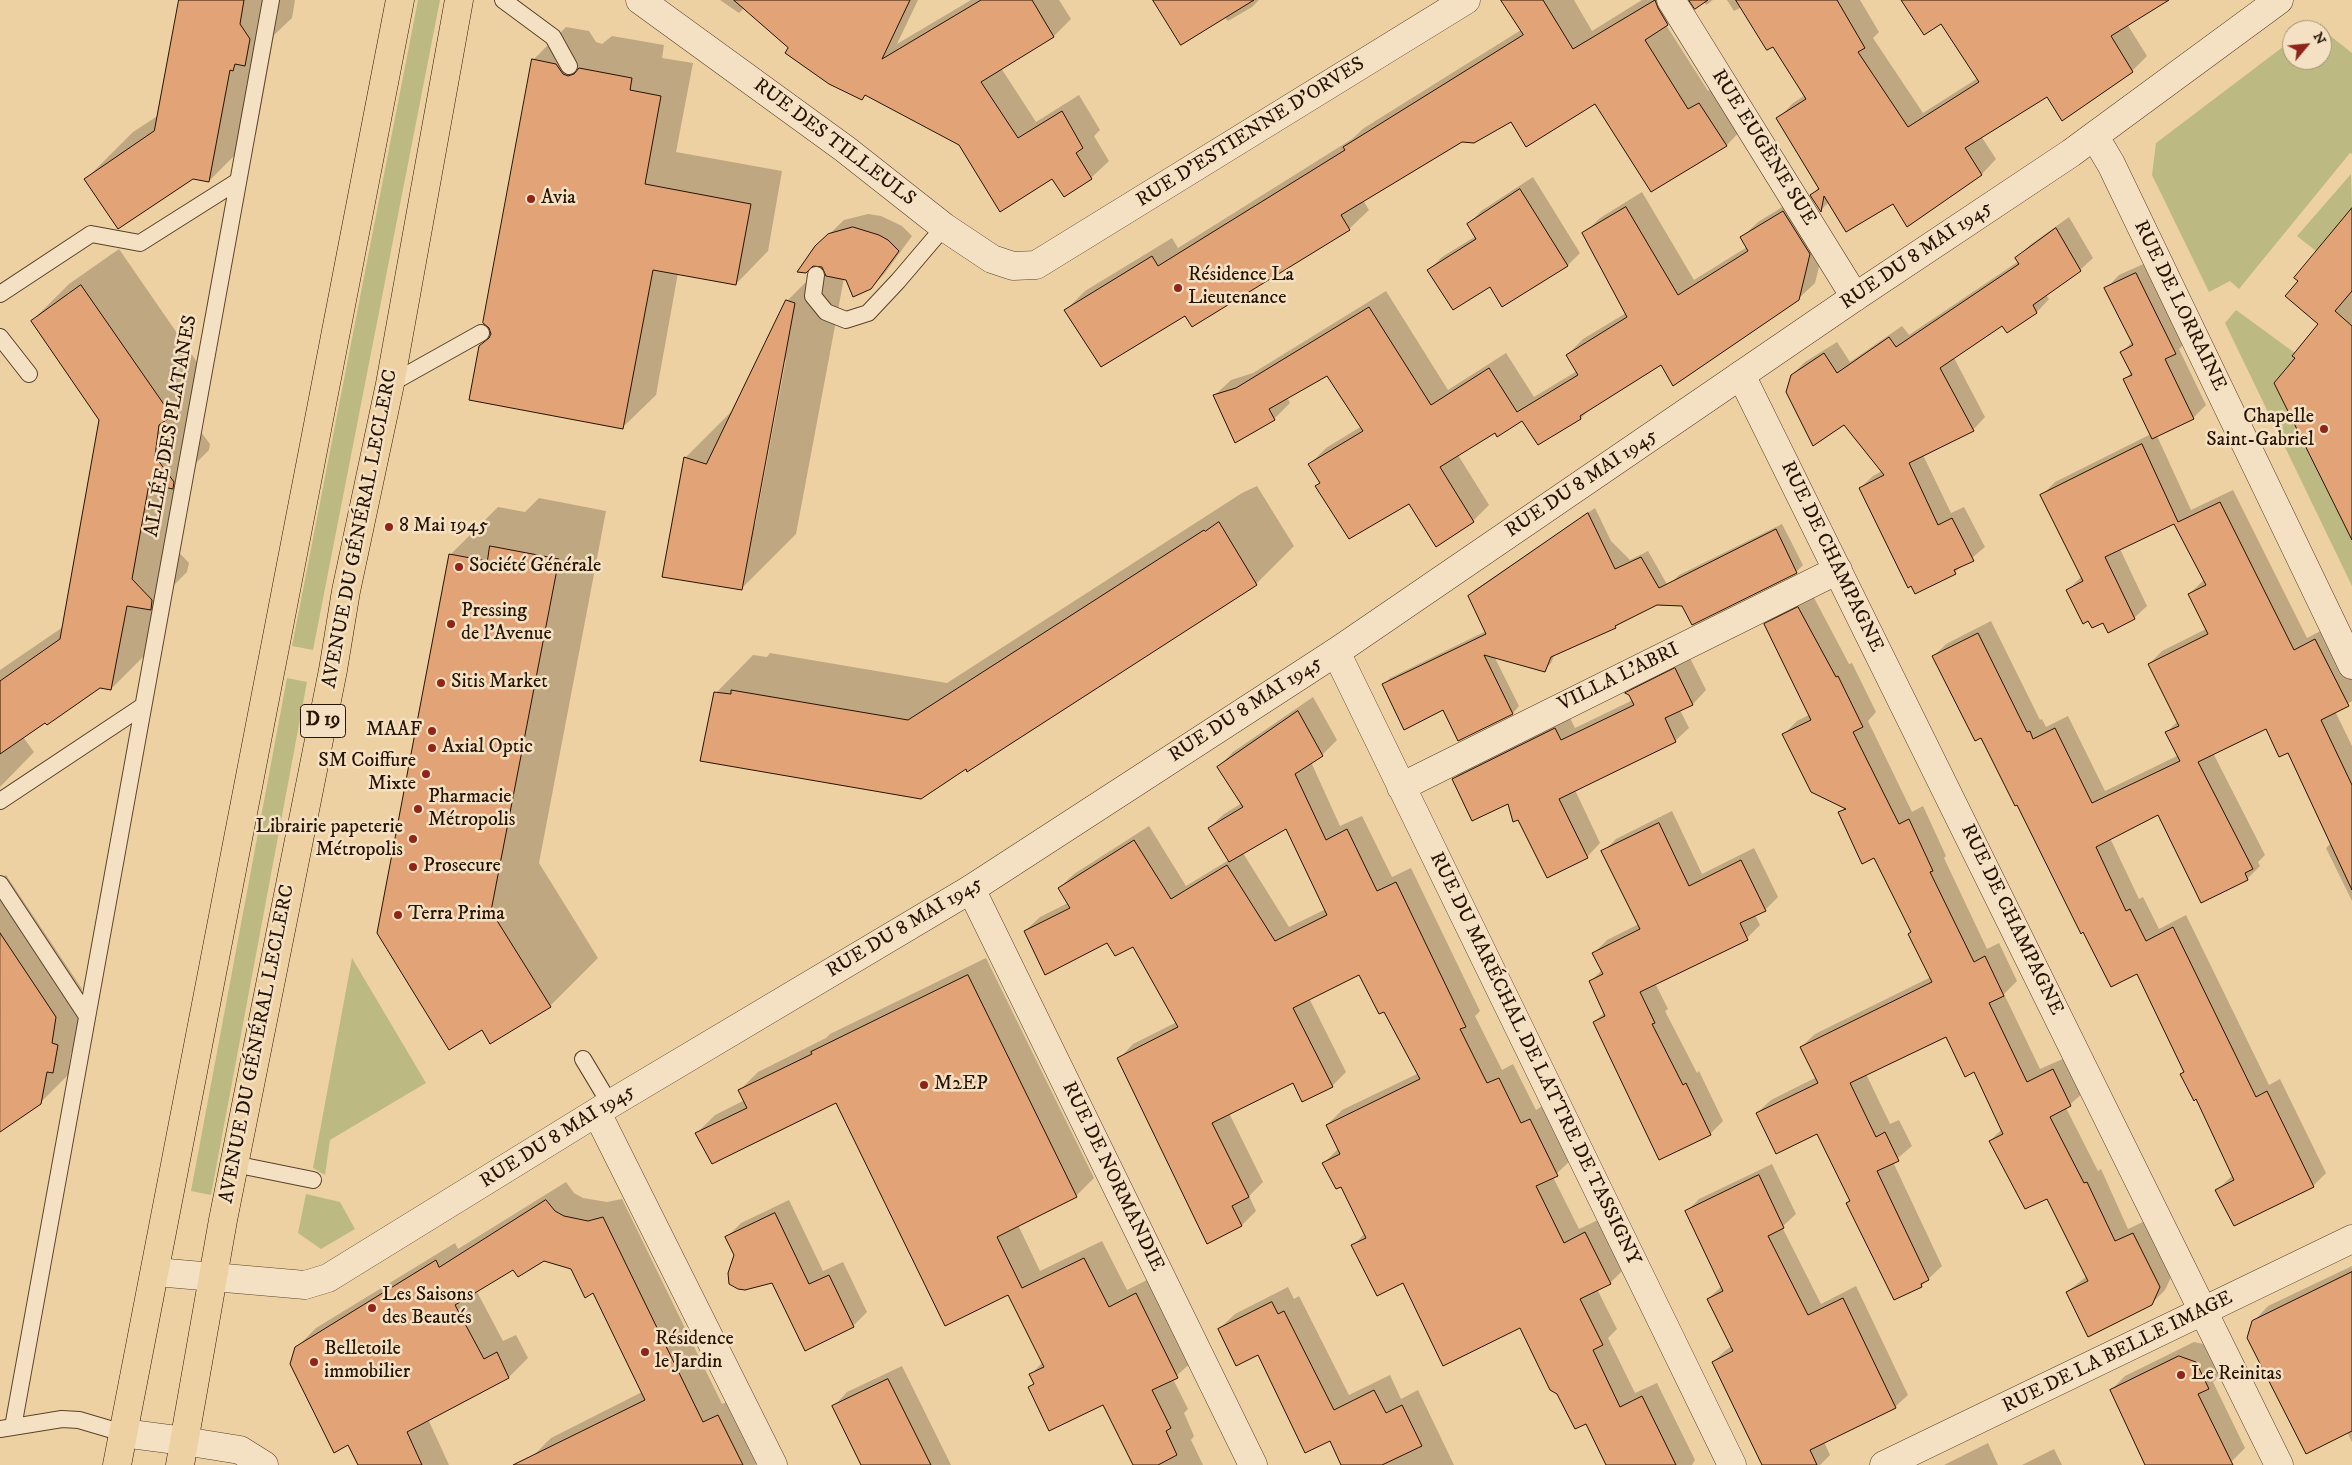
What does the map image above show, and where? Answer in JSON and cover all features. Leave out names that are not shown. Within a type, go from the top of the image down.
[{"type":"main road","points":[[117,1465],[156,1272],[400,0]]},
{"type":"main road","name":"AVENUE DU GÉNÉRAL LECLERC","points":[[182,1453],[234,1164],[329,689],[348,582],[390,384],[459,0]]},
{"type":"street","name":"RUE DES TILLEULS","points":[[640,0],[845,149],[944,227],[992,259],[1013,266],[1036,265]]},
{"type":"street","name":"RUE D'ESTIENNE D'ORVES","points":[[1036,265],[1466,0]]},
{"type":"street","name":"RUE EUGÈNE SUE","points":[[1671,0],[1855,297]]},
{"type":"street","name":"RUE DU 8 MAI 1945","points":[[156,1272],[305,1285],[328,1278],[604,1108],[971,889],[1336,652],[1855,297],[2095,137],[2279,0]]},
{"type":"street","name":"RUE DE LORRAINE","points":[[2095,137],[2111,164],[2348,647]]},
{"type":"street","name":"RUE DE CHAMPAGNE","points":[[1741,376],[2279,1465]]},
{"type":"street","name":"VILLA L'ABRI","points":[[1401,786],[1838,570]]},
{"type":"street","name":"RUE DU MARÉCHAL DE LATTRE DE TASSIGNY","points":[[1336,652],[1732,1465]]},
{"type":"street","name":"RUE DE NORMANDIE","points":[[971,889],[1253,1465]]},
{"type":"street","points":[[604,1108],[773,1465]]},
{"type":"street","name":"RUE DE LA BELLE IMAGE","points":[[1884,1465],[2352,1239]]},
{"type":"street","points":[[123,1433],[182,1453],[240,1450],[264,1465]]},
{"type":"lane","name":"ALLÉE DES PLATANES","points":[[6,1428],[116,860],[271,0]]},
{"type":"lane","points":[[503,0],[553,37],[568,66]]},
{"type":"lane","points":[[0,294],[91,234],[140,243],[238,180]]},
{"type":"lane","points":[[816,275],[813,296],[826,312],[846,320],[868,313],[944,227]]},
{"type":"lane","points":[[390,384],[481,333]]},
{"type":"lane","points":[[0,337],[28,374]]},
{"type":"lane","points":[[0,801],[143,706]]},
{"type":"lane","points":[[0,884],[87,1016]]},
{"type":"lane","points":[[583,1059],[604,1108]]},
{"type":"lane","points":[[234,1164],[313,1180]]},
{"type":"lane","points":[[6,1428],[62,1419],[79,1420],[123,1433]]},
{"type":"shaded area","points":[[418,0],[440,0],[313,650],[292,646]]},
{"type":"shaded area","points":[[2332,37],[2352,53],[2352,154],[2350,153],[2239,289],[2230,281],[2209,292],[2152,175],[2156,143],[2282,48],[2282,70],[2332,70]]},
{"type":"shaded area","points":[[2351,174],[2352,208],[2316,251],[2297,236]]},
{"type":"shaded area","points":[[2236,310],[2295,353],[2292,355],[2295,358],[2274,383],[2336,508],[2352,490],[2352,586],[2225,323]]},
{"type":"shaded area","points":[[287,678],[307,682],[211,1195],[191,1191]]},
{"type":"shaded area","points":[[352,958],[426,1083],[330,1140],[325,1175],[313,1168]]},
{"type":"shaded area","points":[[306,1194],[340,1202],[355,1229],[321,1249],[298,1233]]},
{"type":"building","points":[[179,0],[244,0],[240,24],[250,39],[245,66],[235,64],[233,71],[230,70],[209,182],[193,179],[118,229],[84,179],[154,131]]},
{"type":"building","points":[[734,0],[910,0],[882,59],[981,0],[1032,0],[1054,37],[981,82],[1018,138],[1062,111],[1083,148],[1076,153],[1092,179],[1064,197],[1052,179],[1000,212],[959,145],[865,95],[862,100],[829,84],[785,53],[788,48]]},
{"type":"building","points":[[1153,0],[1254,0],[1181,45]]},
{"type":"building","points":[[1501,0],[1543,0],[1573,49],[1655,0],[1668,25],[1645,40],[1688,109],[1699,103],[1727,146],[1651,192],[1595,104],[1526,147],[1511,122],[1474,143],[1462,142],[1341,215],[1350,230],[1192,327],[1185,316],[1101,367],[1064,310],[1152,256],[1158,266],[1345,150],[1343,147],[1523,35]]},
{"type":"building","points":[[1689,0],[1708,0],[1695,9]]},
{"type":"building","points":[[1736,0],[1837,0],[1865,48],[1858,52],[1908,127],[1979,82],[1941,24],[1924,35],[1901,0],[2169,0],[2111,36],[2133,72],[2062,121],[2047,97],[1965,148],[1982,175],[1907,227],[1893,204],[1846,232],[1824,196],[1821,212],[1810,195],[1819,189],[1776,118],[1806,99],[1773,47],[1767,50]]},
{"type":"building","points":[[532,59],[556,64],[563,74],[568,76],[574,74],[579,68],[632,78],[630,90],[661,96],[645,184],[751,204],[736,285],[653,270],[623,429],[469,400],[479,346],[491,334],[489,328],[483,323]]},
{"type":"building","points":[[1520,189],[1568,266],[1502,307],[1490,287],[1453,310],[1427,270],[1476,239],[1467,224]]},
{"type":"building","points":[[1626,207],[1678,295],[1748,251],[1740,237],[1783,211],[1810,254],[1799,300],[1673,386],[1661,365],[1580,416],[1581,419],[1538,445],[1522,421],[1497,437],[1495,433],[1440,467],[1474,522],[1436,547],[1409,504],[1349,539],[1315,486],[1320,483],[1308,464],[1363,431],[1327,376],[1269,409],[1275,420],[1235,443],[1213,395],[1236,388],[1369,307],[1431,405],[1489,368],[1517,412],[1578,375],[1566,355],[1627,317],[1582,233]]},
{"type":"building","points":[[2352,208],[2352,291],[2335,311],[2352,326],[2352,540],[2274,383],[2295,358],[2292,356],[2318,324],[2285,296],[2298,281],[2294,278]]},
{"type":"building","points":[[853,227],[879,235],[888,240],[899,251],[871,289],[853,297],[846,280],[826,276],[822,267],[813,266],[806,273],[797,272],[815,246],[828,234]]},
{"type":"building","points":[[2056,228],[2081,271],[2033,305],[2037,313],[2007,333],[2002,326],[1940,368],[1974,431],[1909,463],[1938,525],[1952,518],[1974,561],[1954,570],[1956,574],[1915,594],[1911,586],[1908,588],[1859,488],[1884,475],[1844,425],[1813,446],[1786,392],[1791,375],[1824,353],[1837,373],[1889,337],[1896,347],[2019,264],[2015,258]]},
{"type":"building","points":[[2136,273],[2176,354],[2165,359],[2194,419],[2152,439],[2123,379],[2132,375],[2120,352],[2133,345],[2104,288]]},
{"type":"building","points":[[81,285],[172,416],[159,425],[155,456],[174,482],[173,489],[149,484],[132,579],[152,600],[151,610],[127,606],[111,690],[100,688],[47,725],[45,723],[0,754],[0,681],[60,639],[99,420],[31,321]]},
{"type":"building","points":[[786,300],[795,303],[742,590],[662,577],[684,457],[706,464]]},
{"type":"building","points":[[2142,444],[2178,522],[2220,502],[2294,650],[2315,639],[2349,706],[2321,720],[2352,785],[2352,890],[2288,753],[2279,757],[2266,729],[2198,762],[2253,869],[2245,873],[2248,880],[2201,903],[2158,815],[2096,847],[2126,911],[2130,909],[2146,941],[2173,927],[2256,1097],[2267,1091],[2314,1187],[2234,1226],[2215,1190],[2234,1180],[2196,1099],[2194,1101],[2180,1074],[2184,1072],[2137,974],[2111,987],[2083,932],[2081,934],[2017,805],[2015,806],[1981,738],[1975,741],[1932,656],[1978,633],[2027,732],[2030,731],[2033,739],[2055,728],[2092,803],[2180,761],[2165,732],[2179,726],[2148,664],[2208,634],[2188,594],[2206,585],[2174,524],[2105,557],[2135,619],[2108,633],[2103,623],[2092,628],[2088,621],[2083,624],[2066,590],[2083,581],[2040,495]]},
{"type":"building","points":[[1588,513],[1615,569],[1641,557],[1659,588],[1776,529],[1797,573],[1692,625],[1682,606],[1657,605],[1615,626],[1616,628],[1551,657],[1545,672],[1484,655],[1513,714],[1458,741],[1443,710],[1404,730],[1382,684],[1486,634],[1468,596]]},
{"type":"building","points":[[1219,522],[1257,585],[967,772],[966,769],[921,799],[700,761],[714,692],[731,694],[731,690],[908,720]]},
{"type":"building","points":[[490,546],[559,559],[491,911],[551,1007],[490,1044],[482,1030],[449,1050],[377,933],[449,554],[487,561]]},
{"type":"building","points":[[1798,607],[1836,677],[1838,676],[1863,727],[1853,732],[1899,824],[1909,819],[1933,871],[1930,872],[1974,962],[1985,956],[2004,996],[1989,1003],[2027,1082],[2053,1069],[2071,1106],[2050,1117],[2084,1183],[2087,1182],[2115,1241],[2133,1233],[2160,1287],[2152,1305],[2088,1337],[2066,1292],[2088,1281],[2047,1199],[2025,1209],[1989,1141],[2003,1134],[1974,1072],[1965,1077],[1946,1037],[1850,1083],[1876,1137],[1885,1132],[1899,1161],[1877,1171],[1929,1280],[1921,1284],[1922,1287],[1894,1300],[1846,1203],[1850,1201],[1817,1134],[1776,1154],[1756,1113],[1818,1083],[1800,1047],[1932,982],[1908,934],[1911,932],[1874,858],[1862,864],[1838,812],[1846,809],[1811,792],[1782,734],[1811,720],[1764,624]]},
{"type":"building","points":[[1675,668],[1693,705],[1665,718],[1676,742],[1559,799],[1588,858],[1547,878],[1518,820],[1513,822],[1508,804],[1472,821],[1452,779],[1555,728],[1561,740],[1634,705],[1629,695],[1625,693]]},
{"type":"building","points":[[1298,711],[1323,756],[1295,774],[1326,840],[1347,829],[1377,891],[1396,882],[1466,1027],[1460,1029],[1487,1083],[1499,1078],[1521,1123],[1530,1119],[1558,1176],[1536,1186],[1564,1243],[1585,1232],[1611,1284],[1580,1299],[1603,1345],[1593,1350],[1620,1407],[1642,1396],[1676,1465],[1606,1465],[1586,1424],[1575,1429],[1557,1394],[1550,1390],[1520,1328],[1443,1366],[1403,1283],[1377,1296],[1351,1245],[1366,1238],[1341,1187],[1336,1189],[1322,1163],[1340,1154],[1326,1125],[1420,1079],[1384,1012],[1379,1014],[1359,975],[1293,1008],[1333,1087],[1302,1102],[1293,1083],[1212,1123],[1249,1197],[1232,1206],[1242,1226],[1207,1244],[1117,1058],[1178,1027],[1133,947],[1115,956],[1107,943],[1045,975],[1024,931],[1070,908],[1058,888],[1134,840],[1171,899],[1227,865],[1275,941],[1327,915],[1286,829],[1229,862],[1208,828],[1243,807],[1217,767]]},
{"type":"building","points":[[1659,823],[1689,886],[1741,860],[1766,911],[1740,923],[1748,940],[1640,992],[1655,1023],[1652,1024],[1683,1085],[1686,1083],[1711,1135],[1659,1160],[1593,1022],[1605,1016],[1589,981],[1603,974],[1592,953],[1640,929],[1601,851]]},
{"type":"building","points":[[0,933],[56,1017],[52,1043],[58,1045],[53,1073],[47,1072],[41,1104],[0,1132]]},
{"type":"building","points":[[968,975],[1077,1197],[997,1237],[1022,1288],[1084,1258],[1109,1307],[1136,1293],[1178,1378],[1152,1390],[1171,1428],[1166,1431],[1177,1455],[1158,1465],[1133,1465],[1103,1405],[1049,1431],[1028,1387],[1034,1384],[1029,1374],[1044,1367],[1008,1295],[945,1326],[836,1103],[712,1164],[695,1133],[747,1108],[738,1090]]},
{"type":"building","points":[[1759,1175],[1784,1228],[1768,1236],[1808,1315],[1843,1298],[1896,1408],[1810,1450],[1817,1465],[1762,1465],[1712,1362],[1733,1351],[1707,1299],[1723,1291],[1685,1211]]},
{"type":"building","points":[[546,1200],[555,1211],[564,1216],[588,1221],[603,1217],[703,1422],[718,1415],[743,1465],[513,1465],[645,1400],[593,1293],[585,1298],[571,1269],[544,1261],[518,1277],[513,1270],[455,1305],[484,1359],[497,1352],[509,1378],[407,1432],[422,1465],[358,1465],[348,1445],[334,1453],[290,1364],[295,1347],[436,1260],[439,1267]]},
{"type":"building","points":[[775,1213],[809,1284],[829,1275],[854,1327],[805,1351],[772,1283],[745,1290],[738,1289],[729,1284],[728,1273],[734,1255],[725,1237]]},
{"type":"building","points":[[2352,1272],[2352,1431],[2306,1454],[2247,1338],[2252,1321]]},
{"type":"building","points":[[1272,1302],[1278,1314],[1284,1311],[1334,1410],[1374,1390],[1386,1413],[1402,1405],[1422,1446],[1382,1465],[1341,1465],[1330,1441],[1305,1453],[1258,1355],[1236,1366],[1218,1329]]},
{"type":"building","points":[[2179,1356],[2196,1362],[2209,1389],[2198,1394],[2233,1465],[2145,1465],[2110,1390]]},
{"type":"building","points":[[888,1379],[931,1465],[861,1465],[832,1406]]},
{"type":"place","name":"Avia","points":[[531,199]]},
{"type":"place","name":"Résidence La Lieutenance","points":[[1178,288]]},
{"type":"place","name":"Chapelle Saint-Gabriel","points":[[2324,429]]},
{"type":"place","name":"8 Mai 1945","points":[[389,527]]},
{"type":"place","name":"Société Générale","points":[[459,567]]},
{"type":"place","name":"Pressing de l'Avenue","points":[[451,624]]},
{"type":"place","name":"Sitis Market","points":[[441,683]]},
{"type":"place","name":"MAAF","points":[[432,731]]},
{"type":"place","name":"Axial Optic","points":[[432,748]]},
{"type":"place","name":"SM Coiffure Mixte","points":[[426,774]]},
{"type":"place","name":"Pharmacie Métropolis","points":[[418,809]]},
{"type":"place","name":"Librairie papeterie Métropolis","points":[[413,839]]},
{"type":"place","name":"Prosecure","points":[[413,867]]},
{"type":"place","name":"Terra Prima","points":[[398,915]]},
{"type":"place","name":"M2EP","points":[[924,1085]]},
{"type":"place","name":"Les Saisons des Beautés","points":[[372,1308]]},
{"type":"place","name":"Résidence le Jardin","points":[[645,1352]]},
{"type":"place","name":"Belletoile immobilier","points":[[314,1362]]},
{"type":"place","name":"Le Reinitas","points":[[2181,1375]]}]
